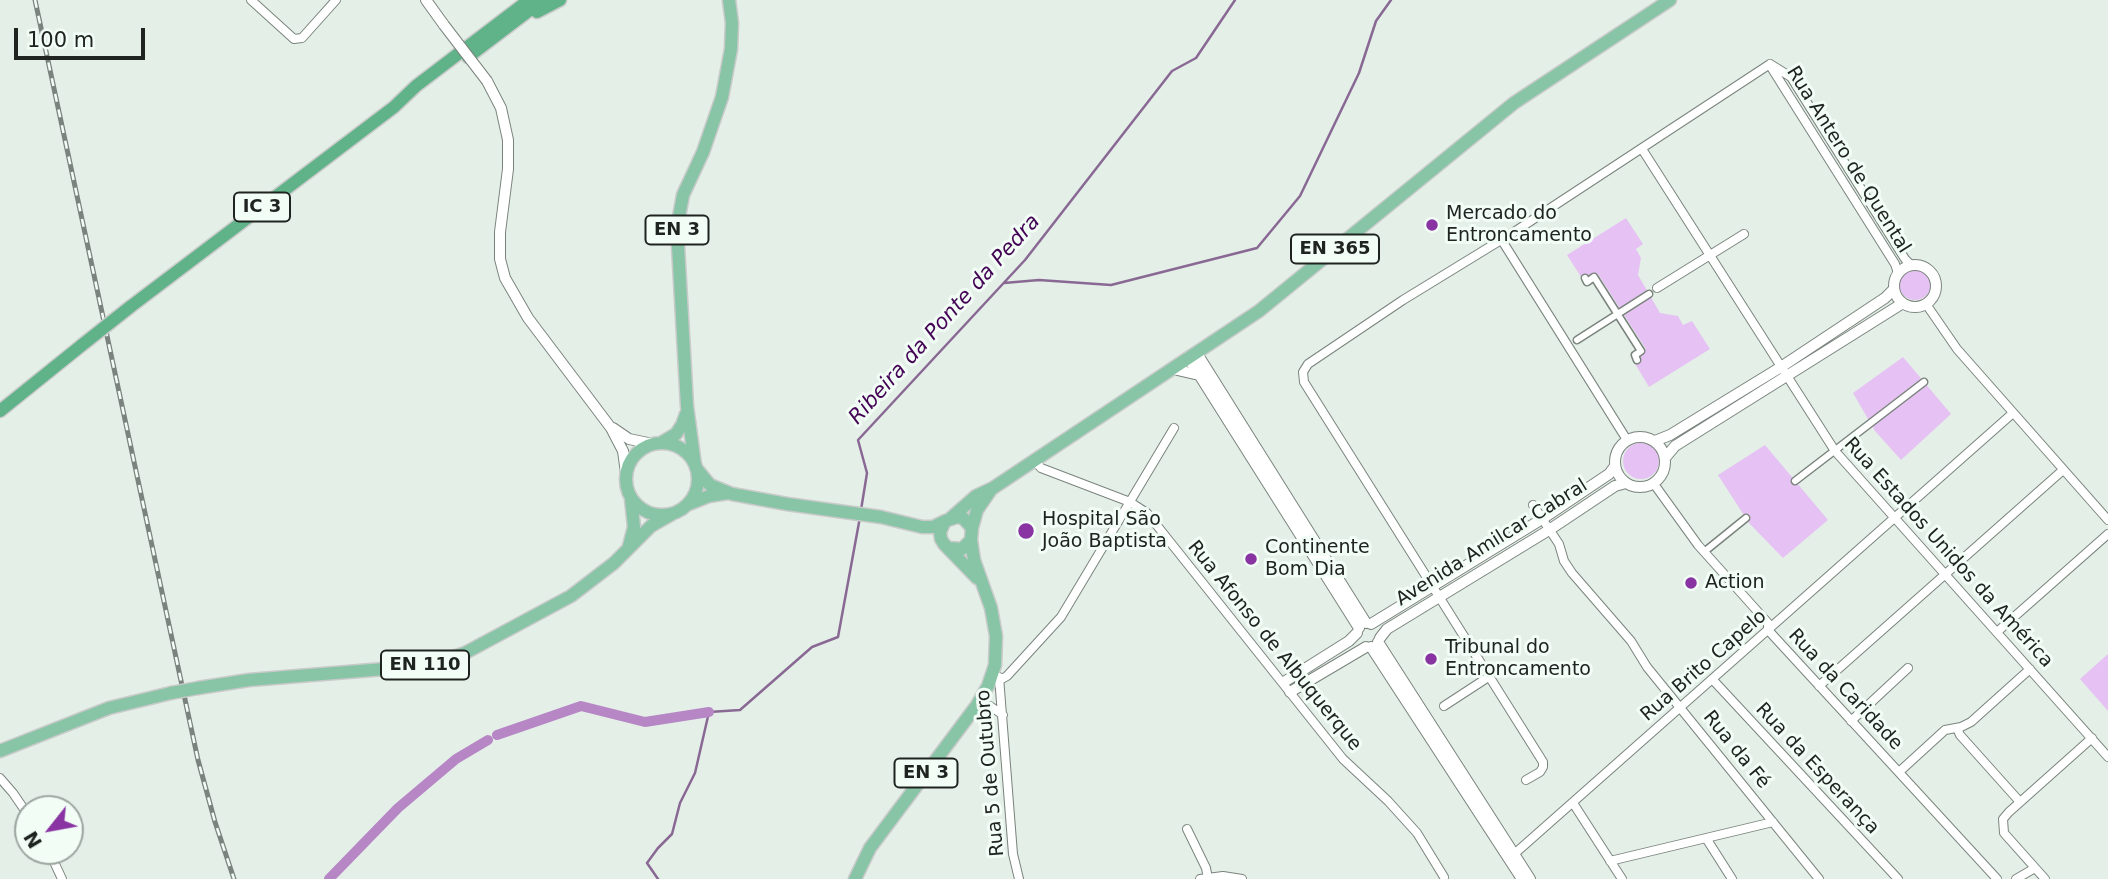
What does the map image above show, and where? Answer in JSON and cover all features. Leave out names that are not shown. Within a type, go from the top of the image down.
[{"type":"highway","points":[[511,13],[522,0]]},
{"type":"highway","name":"IC 3","points":[[394,107],[416,86],[528,0]]},
{"type":"highway","name":"IC 3","points":[[0,411],[130,307],[394,107],[543,0]]},
{"type":"highway","points":[[509,27],[559,0]]},
{"type":"main road","name":"EN 3","points":[[722,0],[729,62]]},
{"type":"main road","name":"EN 3","points":[[686,506],[696,489],[687,406],[677,245],[678,218],[683,195],[718,113],[729,62],[732,23],[729,0]]},
{"type":"main road","name":"EN 365","points":[[948,519],[976,496],[993,488],[1259,311],[1514,103],[1670,0]]},
{"type":"main road","points":[[623,555],[634,532],[626,473],[635,454],[679,430],[685,419],[687,406]]},
{"type":"main road","name":"EN 3","points":[[657,444],[680,448],[710,485],[732,494],[856,514],[947,546],[980,582]]},
{"type":"main road","name":"EN 365","points":[[971,534],[977,510],[993,488]]},
{"type":"main road","name":"EN 3","points":[[671,514],[709,496],[732,494]]},
{"type":"main road","points":[[631,497],[648,512],[658,515],[671,514]]},
{"type":"main road","points":[[623,555],[651,526],[671,514]]},
{"type":"main road","name":"EN 3","points":[[855,879],[870,848],[976,705],[988,686],[995,665],[996,636],[991,608],[980,582],[971,534],[963,518],[948,519],[933,527],[879,520]]},
{"type":"main road","points":[[948,519],[940,532],[947,546],[962,549],[971,534]]},
{"type":"main road","name":"EN 110","points":[[0,751],[109,708],[171,693],[265,678],[409,667],[452,658],[487,643],[557,604],[623,555]]},
{"type":"street","points":[[256,2],[294,39],[302,38],[336,0]]},
{"type":"street","points":[[426,0],[487,81],[501,108],[508,140],[508,169],[500,232],[500,259],[505,278],[528,318],[606,420],[621,446],[626,473]]},
{"type":"street","points":[[1526,780],[1540,772],[1544,767],[1542,762],[1304,382],[1303,372],[1308,364],[1403,300],[1642,149],[1770,64]]},
{"type":"street","name":"Rua Antero de Quental","points":[[1770,64],[1791,77],[1911,265]]},
{"type":"street","name":"Rua Antero de Quental","points":[[1770,64],[1895,264],[1898,274]]},
{"type":"street","name":"Rua Estados Unidos da América","points":[[1642,149],[1835,451],[2108,757]]},
{"type":"street","points":[[1577,340],[1744,234]]},
{"type":"street","points":[[1501,239],[1627,440]]},
{"type":"street","points":[[1665,458],[1675,446],[1885,298],[1894,289],[1898,274],[1911,265],[1926,267],[1935,278],[1935,292],[1926,304],[1915,307],[1903,303],[1894,289]]},
{"type":"street","points":[[1585,278],[1587,282],[1594,278],[1641,351],[1634,355],[1637,360]]},
{"type":"street","points":[[1655,441],[1903,303]]},
{"type":"street","points":[[1926,304],[1957,349],[2108,520]]},
{"type":"street","points":[[1202,372],[1209,350],[1216,339]]},
{"type":"street","points":[[1192,355],[1363,627]]},
{"type":"street","points":[[1173,369],[1202,372]]},
{"type":"street","points":[[1795,481],[1924,382]]},
{"type":"street","name":"Rua Brito Capelo","points":[[1512,857],[2013,413]]},
{"type":"street","points":[[606,420],[629,439],[657,444]]},
{"type":"street","points":[[1000,680],[1007,676],[1061,618],[1174,428]]},
{"type":"street","points":[[1641,437],[1655,441],[1663,451],[1664,472],[1654,484],[1640,487],[1626,483],[1615,466],[1617,452],[1627,440],[1641,437]]},
{"type":"street","name":"Rua Afonso de Albuquerque","points":[[1034,460],[1041,468],[1130,502],[1147,513],[1343,759],[1388,801],[1417,833],[1443,878]]},
{"type":"street","name":"Avenida Amilcar Cabral","points":[[1284,682],[1349,641],[1363,627],[1542,519],[1608,475],[1615,466]]},
{"type":"street","points":[[1819,685],[2063,470]]},
{"type":"street","name":"Avenida Amilcar Cabral","points":[[1290,692],[1374,643],[1387,629],[1549,530],[1615,485],[1626,483]]},
{"type":"street","name":"Rua da Caridade","points":[[1654,484],[1704,552],[1768,623],[1768,630],[1997,879]]},
{"type":"street","name":"Rua da Fé","points":[[1533,505],[1559,544],[1564,561],[1572,573],[1632,641],[1647,667],[1819,879]]},
{"type":"street","points":[[1704,552],[1746,518]]},
{"type":"street","points":[[1997,632],[2108,534]]},
{"type":"street","points":[[1363,627],[1357,640],[1374,643]]},
{"type":"street","points":[[1363,627],[1377,627],[1374,643],[1512,857],[1530,879]]},
{"type":"street","name":"Rua 5 de Outubro","points":[[995,665],[1000,680],[1013,854],[1019,879]]},
{"type":"street","points":[[1851,721],[1908,668]]},
{"type":"street","points":[[1899,772],[1945,730],[1971,722],[2030,669]]},
{"type":"street","points":[[1444,706],[1490,676]]},
{"type":"street","name":"Rua da Esperança","points":[[1713,680],[1898,879]]},
{"type":"street","points":[[976,705],[990,706],[1003,715]]},
{"type":"street","points":[[1957,728],[1960,735],[2020,802]]},
{"type":"street","points":[[2045,879],[2004,833],[2002,824],[2006,815],[2092,738]]},
{"type":"street","points":[[0,778],[14,795]]},
{"type":"street","points":[[1573,803],[1622,879]]},
{"type":"street","points":[[1610,861],[1773,822]]},
{"type":"street","points":[[1188,829],[1206,868],[1205,878],[1241,879]]},
{"type":"street","points":[[1706,838],[1732,879]]},
{"type":"street","points":[[1512,857],[1522,879]]},
{"type":"street","points":[[2017,879],[2035,867]]},
{"type":"shaded area","points":[[1626,218],[1643,244],[1636,249],[1641,258],[1638,275],[1660,313],[1678,316],[1683,325],[1692,321],[1710,349],[1649,387],[1634,362],[1646,349],[1598,274],[1583,280],[1567,255]]},
{"type":"shaded area","points":[[1915,268],[1926,273],[1931,284],[1926,295],[1915,300],[1904,295],[1899,284],[1904,273]]},
{"type":"shaded area","points":[[1903,357],[1951,414],[1901,460],[1875,431],[1853,393]]},
{"type":"shaded area","points":[[1641,443],[1654,448],[1659,461],[1654,474],[1641,479],[1628,474],[1623,461],[1628,448]]},
{"type":"shaded area","points":[[1765,445],[1828,520],[1783,558],[1749,523],[1718,475]]},
{"type":"shaded area","points":[[2108,654],[2108,711],[2080,679]]},
{"type":"waterway","name":"Ribeira da Ponte da Pedra","points":[[861,510],[867,473],[858,440],[1025,260],[1172,71],[1196,58],[1235,0]]},
{"type":"waterway","points":[[1004,283],[1039,280],[1111,285],[1257,248],[1300,196],[1359,73],[1376,21],[1391,0]]},
{"type":"waterway","name":"Ribeira da Ponte da Pedra","points":[[658,879],[647,863],[672,834],[680,803],[695,773],[709,712],[740,710],[812,647],[838,637],[860,517]]},
{"type":"waterway","points":[[497,735],[581,706],[645,722],[709,712]]},
{"type":"waterway","points":[[329,879],[398,808],[456,759],[488,740]]},
{"type":"railway","points":[[35,0],[198,760],[234,879]]},
{"type":"place","name":"Mercado do Entroncamento","points":[[1432,225]]},
{"type":"place","name":"Hospital São João Baptista","points":[[1026,531]]},
{"type":"place","name":"Continente Bom Dia","points":[[1251,559]]},
{"type":"place","name":"Action","points":[[1691,583]]},
{"type":"place","name":"Tribunal do Entroncamento","points":[[1431,659]]}]
